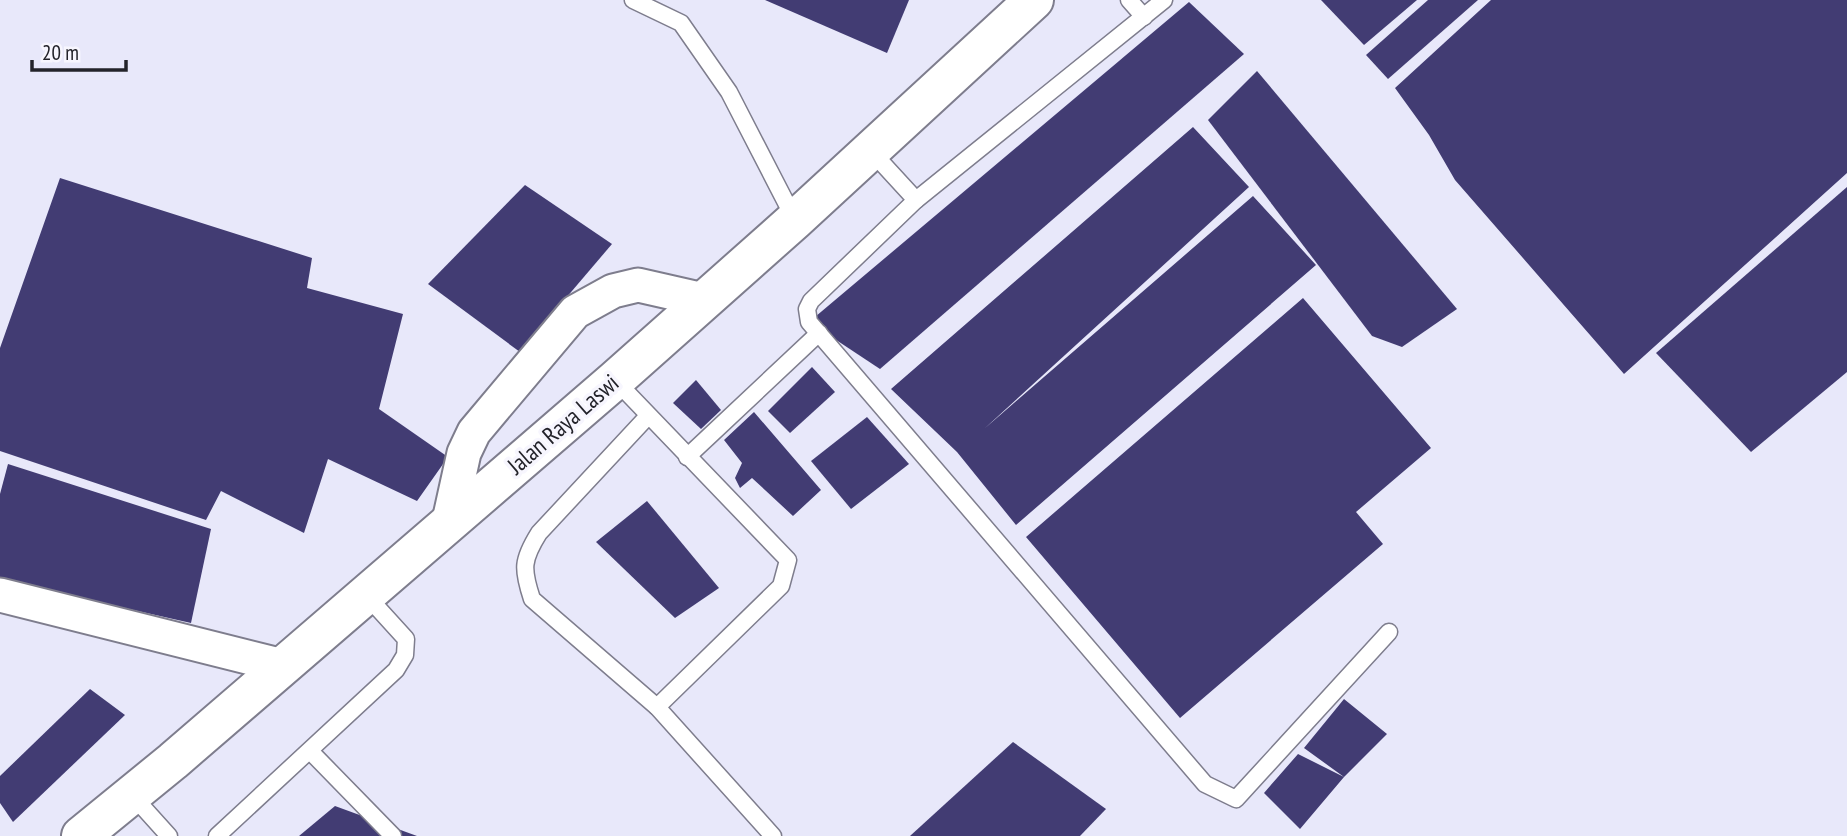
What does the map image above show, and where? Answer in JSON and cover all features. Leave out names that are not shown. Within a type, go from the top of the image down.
[{"type":"main road","name":"Jalan Raya Laswi","points":[[81,836],[615,380],[795,220],[1034,0]]},
{"type":"street","points":[[449,521],[464,453],[474,432],[575,312],[613,291],[638,285],[704,300]]},
{"type":"street","points":[[0,595],[283,666]]},
{"type":"lane","points":[[633,0],[681,23],[729,92],[795,220]]},
{"type":"lane","points":[[1129,0],[1144,16]]},
{"type":"lane","points":[[1164,0],[916,200],[811,301],[807,316],[1205,785],[1236,799],[1389,632]]},
{"type":"lane","points":[[871,151],[916,200]]},
{"type":"lane","points":[[687,457],[819,333]]},
{"type":"lane","points":[[615,380],[788,560],[780,586],[657,707]]},
{"type":"lane","points":[[648,416],[539,533],[525,554],[524,576],[532,599],[657,707],[773,836]]},
{"type":"lane","points":[[218,836],[396,670],[405,655],[406,639],[365,594]]},
{"type":"lane","points":[[311,752],[393,836]]},
{"type":"lane","points":[[132,795],[169,836]]},
{"type":"building","points":[[765,0],[909,0],[887,53]]},
{"type":"building","points":[[1321,0],[1417,0],[1364,45]]},
{"type":"building","points":[[1428,0],[1478,0],[1388,79],[1366,55]]},
{"type":"building","points":[[1491,0],[1847,0],[1847,173],[1624,374],[1455,180],[1429,135],[1395,88]]},
{"type":"building","points":[[1189,2],[1244,54],[880,369],[809,322]]},
{"type":"building","points":[[1257,71],[1457,309],[1402,347],[1372,336],[1208,120]]},
{"type":"building","points":[[1193,127],[1249,187],[984,429],[1253,196],[1316,265],[1016,525],[957,452],[891,389]]},
{"type":"building","points":[[60,178],[312,258],[307,288],[403,314],[379,409],[448,457],[417,501],[328,459],[304,533],[221,491],[206,520],[0,451],[0,348]]},
{"type":"building","points":[[525,185],[612,244],[520,352],[428,284]]},
{"type":"building","points":[[1847,187],[1847,372],[1751,452],[1656,353]]},
{"type":"building","points":[[1303,298],[1431,448],[1356,512],[1383,544],[1180,718],[1026,537]]},
{"type":"building","points":[[812,367],[835,392],[790,433],[768,411]]},
{"type":"building","points":[[696,380],[721,410],[701,429],[673,403]]},
{"type":"building","points":[[754,412],[821,490],[793,516],[752,478],[740,488],[735,478],[742,463],[724,440]]},
{"type":"building","points":[[867,417],[909,464],[851,509],[811,461]]},
{"type":"building","points":[[8,464],[211,529],[191,623],[0,580],[0,494]]},
{"type":"building","points":[[647,501],[719,588],[675,618],[596,542]]},
{"type":"building","points":[[90,689],[125,715],[13,822],[0,803],[0,776]]},
{"type":"building","points":[[1344,699],[1387,734],[1344,777],[1304,748]]},
{"type":"building","points":[[1013,742],[1106,809],[1080,836],[910,836]]},
{"type":"building","points":[[1298,754],[1344,777],[1300,829],[1264,793]]},
{"type":"building","points":[[335,806],[417,836],[299,836]]}]
